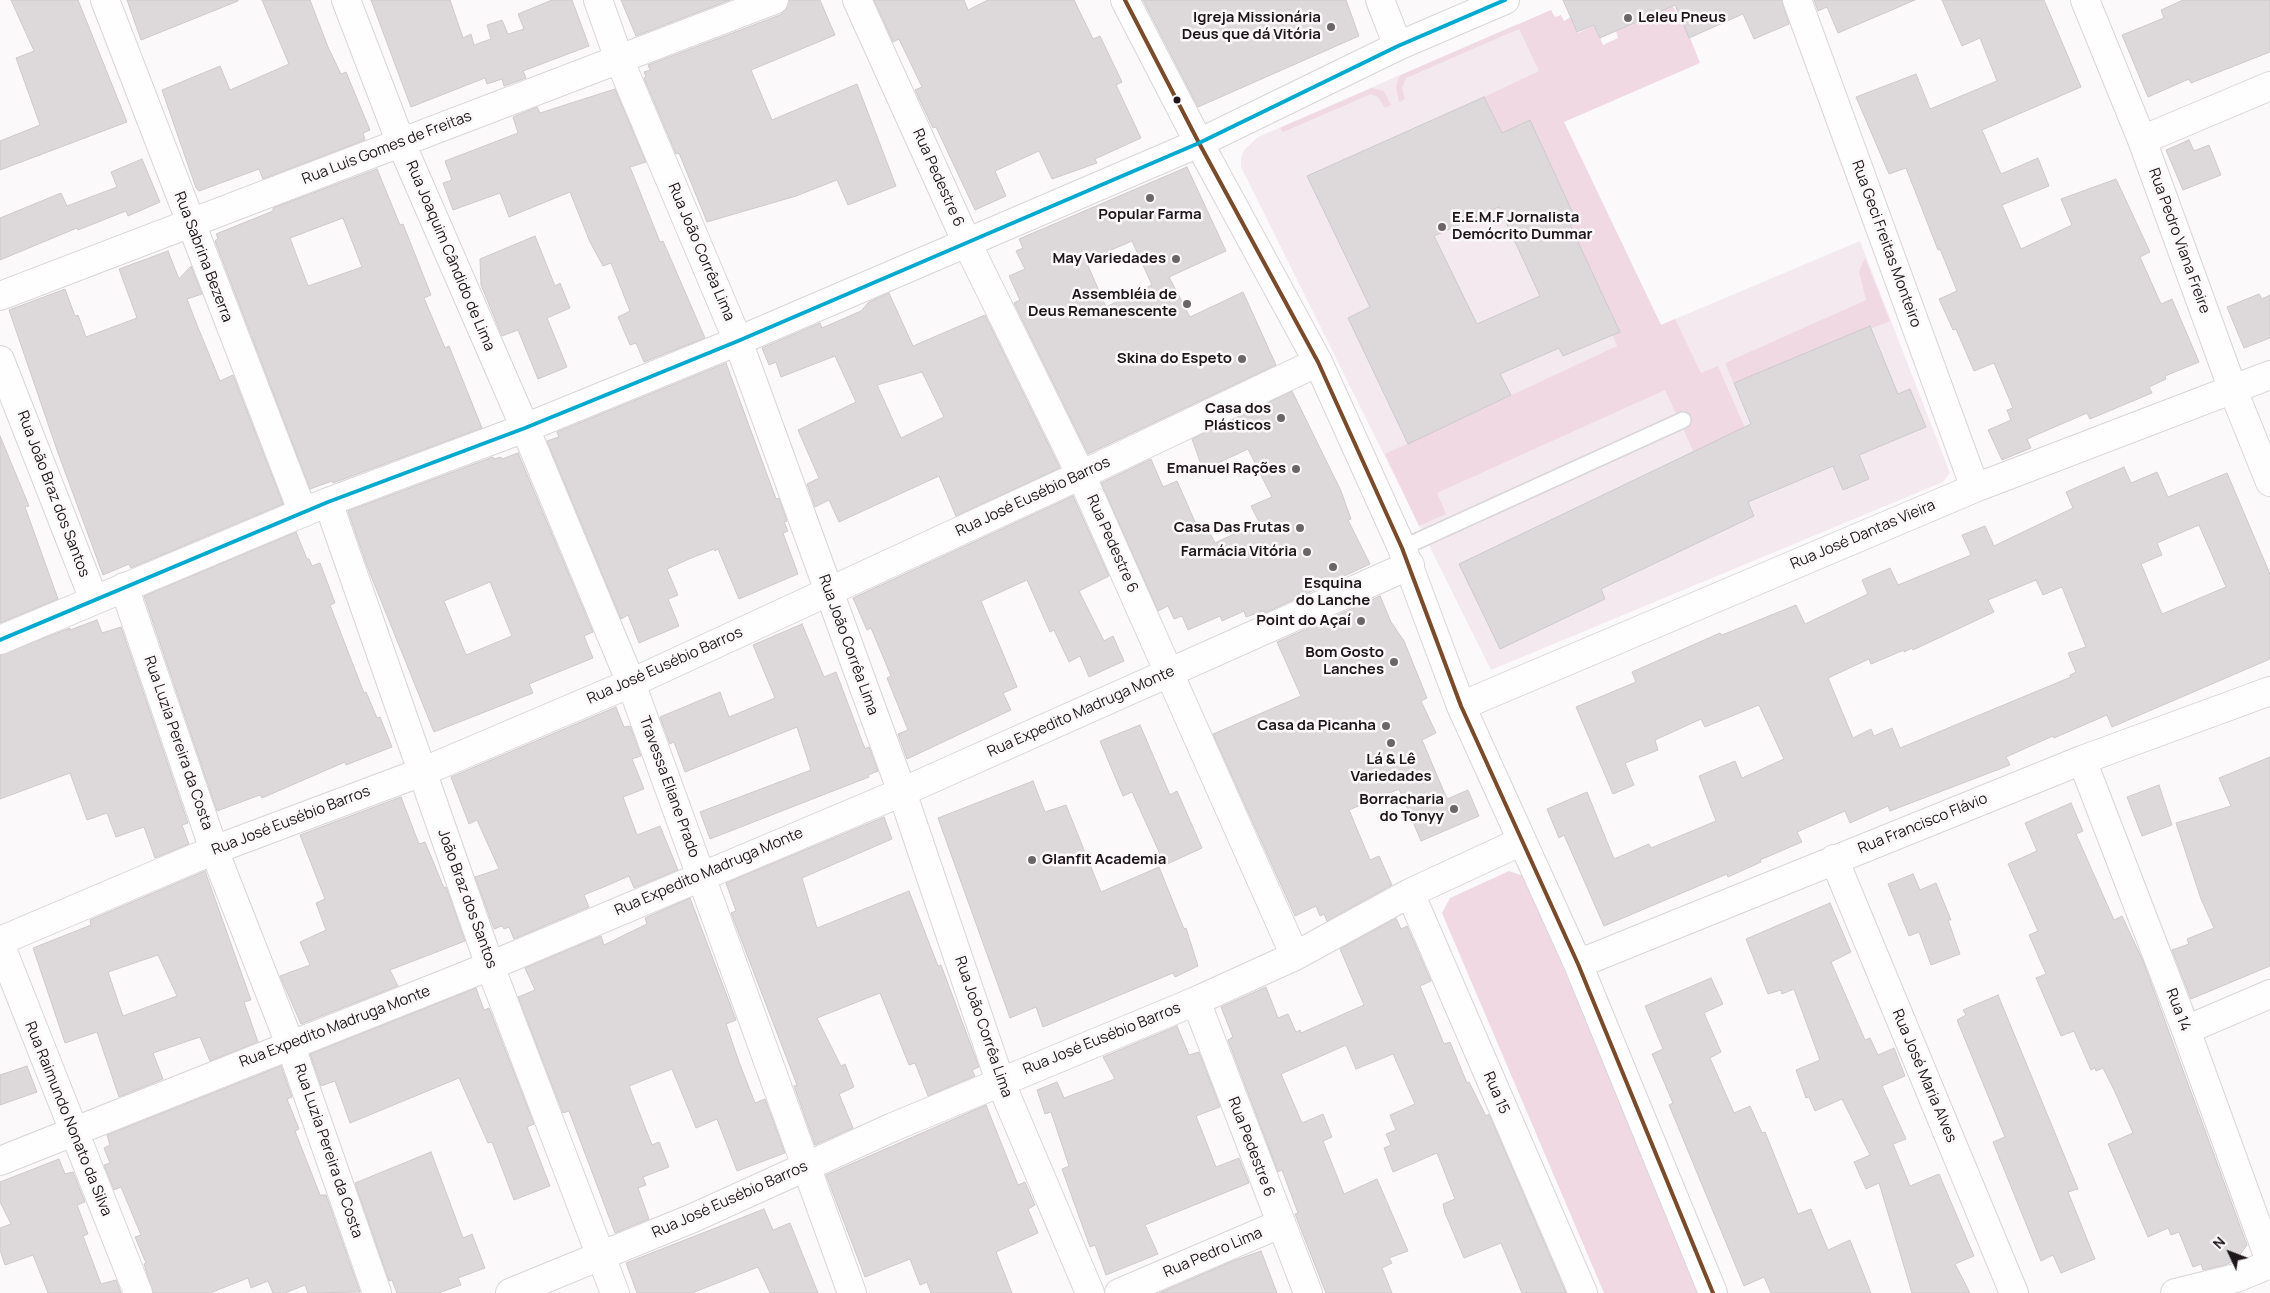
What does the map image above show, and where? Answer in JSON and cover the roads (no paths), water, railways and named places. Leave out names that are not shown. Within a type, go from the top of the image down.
[{"type":"street","name":"Rua Sabrina Bezerra","points":[[105,0],[189,224],[303,513]]},
{"type":"street","name":"Rua Joaquim Cândido de Lima","points":[[346,0],[401,143],[524,428]]},
{"type":"street","name":"Rua João Corrêa Lima","points":[[598,0],[619,59],[738,341],[902,792],[1000,1081],[1090,1293]]},
{"type":"street","name":"Rua Luís Gomes de Freitas","points":[[0,296],[774,0]]},
{"type":"street","name":"Rua Pedestre 6","points":[[857,0],[967,243],[1081,475],[1295,956]]},
{"type":"street","points":[[1126,0],[1199,143],[1318,362],[1406,557],[1461,706],[1578,964],[1713,1293]]},
{"type":"street","points":[[1380,0],[1398,46]]},
{"type":"street","points":[[0,640],[328,502],[524,428],[738,341],[1199,143],[1398,46],[1505,0]]},
{"type":"street","name":"Rua Geci Freitas Monteiro","points":[[1797,0],[1975,488]]},
{"type":"street","name":"Rua Pedro Viana Freire","points":[[2085,0],[2142,140],[2233,390],[2270,482]]},
{"type":"street","points":[[2142,140],[2270,86]]},
{"type":"street","name":"Rua João Braz dos Santos","points":[[0,360],[94,600]]},
{"type":"street","name":"Rua José Eusébio Barros","points":[[0,943],[214,850],[422,772],[631,683],[1081,475],[1318,362]]},
{"type":"street","name":"Rua José Dantas Vieira","points":[[1461,706],[1975,488],[2270,375]]},
{"type":"street","name":"Travessa Eliane Prado","points":[[524,428],[631,683],[852,1293]]},
{"type":"street","name":"João Braz dos Santos","points":[[328,502],[490,966],[615,1293]]},
{"type":"street","name":"Rua Expedito Madruga Monte","points":[[0,1161],[490,966],[902,792],[1170,672],[1406,557]]},
{"type":"street","name":"Rua Luzia Pereira da Costa","points":[[124,587],[214,850],[290,1044],[377,1293]]},
{"type":"street","name":"Rua Francisco Flávio","points":[[1578,964],[2082,760],[2270,691]]},
{"type":"street","name":"Rua 14","points":[[2082,760],[2186,1030],[2270,1262]]},
{"type":"street","name":"Rua José Eusébio Barros","points":[[510,1293],[693,1218],[805,1166],[1000,1081],[1196,1001],[1295,956],[1410,893],[1522,841]]},
{"type":"street","name":"Rua José Maria Alves","points":[[1834,859],[2014,1293]]},
{"type":"street","name":"Rua 15","points":[[1410,893],[1583,1293]]},
{"type":"street","name":"Rua Raimundo Nonato da Silva","points":[[0,943],[72,1131],[138,1293]]},
{"type":"street","points":[[2186,1030],[2270,994]]},
{"type":"street","name":"Rua Pedestre 6","points":[[1196,1001],[1308,1293]]},
{"type":"street","name":"Rua Pedro Lima","points":[[1119,1293],[1280,1224]]},
{"type":"street","points":[[2175,1293],[2239,1285],[2270,1262]]},
{"type":"lane","points":[[1406,557],[1683,420]]},
{"type":"place","name":"Leleu Pneus","points":[[1628,18]]},
{"type":"place","name":"Igreja Missionária Deus que dá Vitória","points":[[1331,27]]},
{"type":"place","name":"Popular Farma","points":[[1150,198]]},
{"type":"place","name":"E.E.M.F Jornalista Demócrito Dummar","points":[[1442,227]]},
{"type":"place","name":"May Variedades","points":[[1176,259]]},
{"type":"place","name":"Assembléia de Deus Remanescente","points":[[1187,304]]},
{"type":"place","name":"Skina do Espeto","points":[[1242,359]]},
{"type":"place","name":"Casa dos Plásticos","points":[[1281,418]]},
{"type":"place","name":"Emanuel Rações","points":[[1296,469]]},
{"type":"place","name":"Casa Das Frutas","points":[[1300,528]]},
{"type":"place","name":"Farmácia Vitória","points":[[1307,552]]},
{"type":"place","name":"Esquina do Lanche","points":[[1333,567]]},
{"type":"place","name":"Point do Açaí","points":[[1361,621]]},
{"type":"place","name":"Bom Gosto Lanches","points":[[1394,662]]},
{"type":"place","name":"Casa da Picanha","points":[[1386,726]]},
{"type":"place","name":"Lá & Lê Variedades","points":[[1391,743]]},
{"type":"place","name":"Borracharia do Tonyy","points":[[1454,809]]},
{"type":"place","name":"Glanfit Academia","points":[[1032,860]]}]
